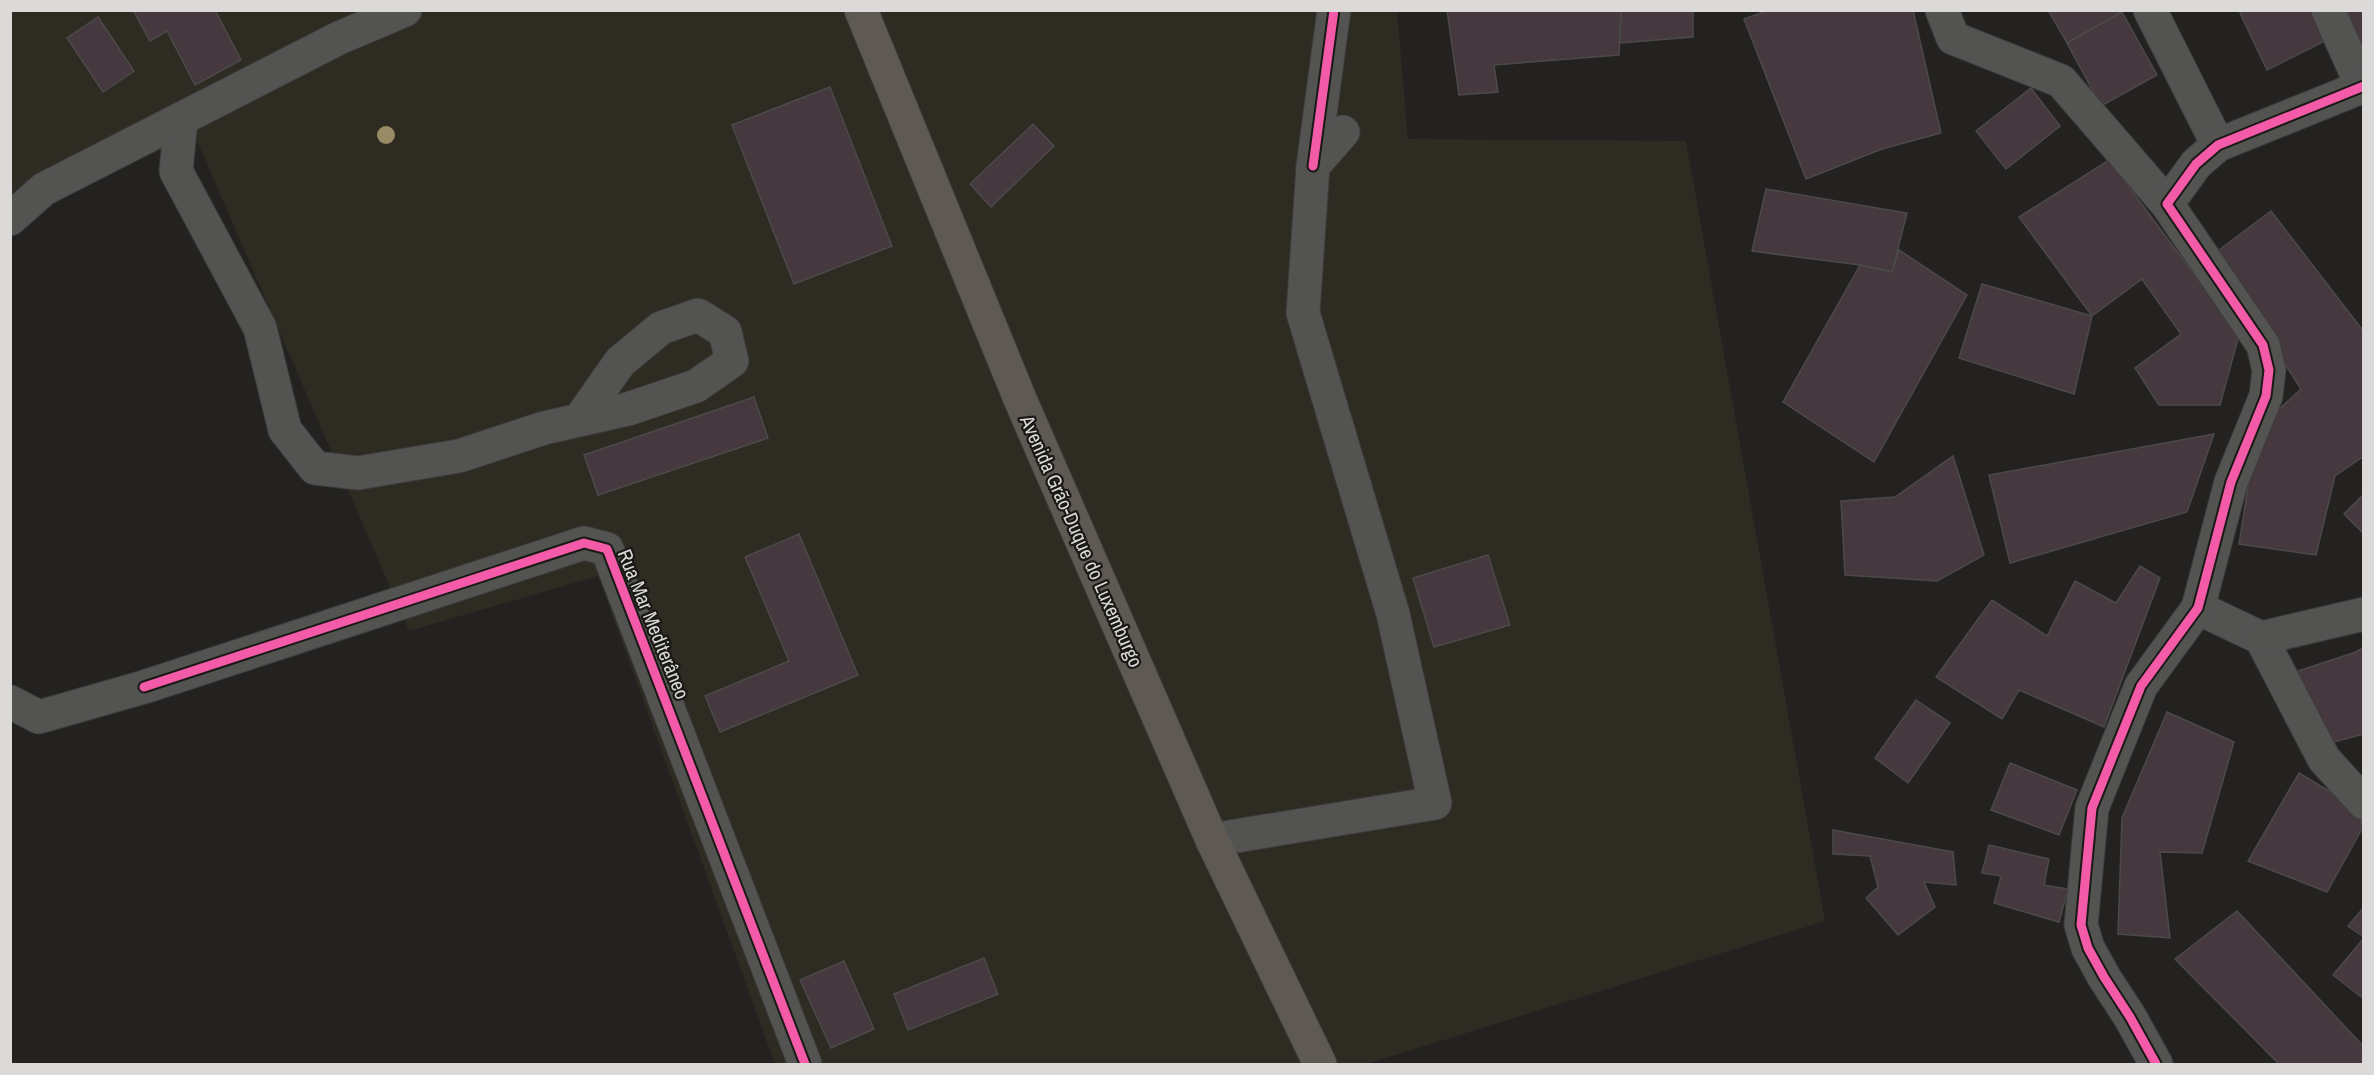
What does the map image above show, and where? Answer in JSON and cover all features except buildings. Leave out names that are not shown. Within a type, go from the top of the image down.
[{"type":"main road","name":"Avenida Grão-Duque do Luxemburgo","points":[[861,10],[1020,399],[1212,840],[1320,1065]]},
{"type":"street","points":[[10,219],[44,189],[339,38],[405,10]]},
{"type":"street","points":[[1212,840],[1436,803],[1393,614],[1303,313],[1313,166],[1334,10]]},
{"type":"street","points":[[1942,10],[1953,38],[2061,81],[2168,204],[2263,345],[2269,370],[2266,396],[2232,482],[2198,608],[2141,686],[2092,808],[2080,925],[2088,948],[2156,1065]]},
{"type":"street","points":[[2150,10],[2218,145]]},
{"type":"street","points":[[2168,204],[2196,164],[2218,145],[2363,86],[2328,10]]},
{"type":"street","points":[[181,119],[176,171],[260,328],[285,430],[315,468],[358,474],[459,456],[544,428],[580,419]]},
{"type":"street","points":[[1313,166],[1343,132]]},
{"type":"street","name":"Rua Mar Mediterâneo","points":[[10,702],[39,717],[144,687],[584,543],[607,549],[805,1065]]},
{"type":"street","points":[[2198,608],[2261,638],[2324,759],[2364,803]]},
{"type":"street","points":[[2261,638],[2364,614]]},
{"type":"shaded area","points":[[11,11],[1397,11],[1408,139],[1686,141],[1825,921],[1367,1064],[775,1064],[598,576],[409,631],[194,134],[18,218],[11,211]]},
{"type":"cycle path","points":[[1313,166],[1334,10]]},
{"type":"cycle path","points":[[2156,1064],[2088,948],[2081,925],[2092,808],[2141,686],[2198,608],[2231,482],[2266,396],[2269,370],[2263,345],[2167,204],[2196,164],[2218,145],[2364,86]]},
{"type":"cycle path","points":[[144,687],[584,543],[607,549],[805,1064]]}]
